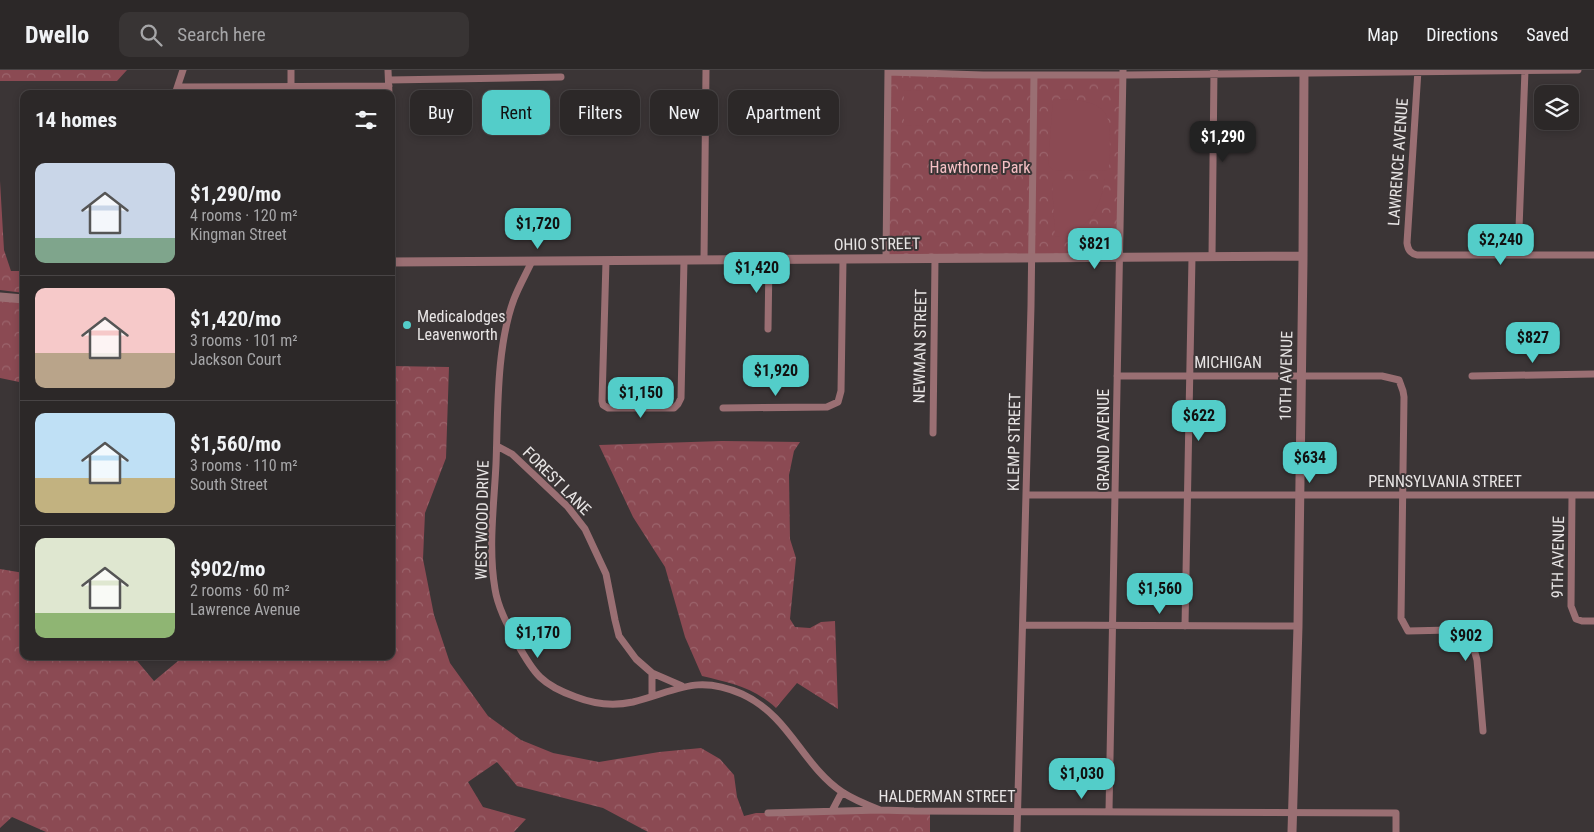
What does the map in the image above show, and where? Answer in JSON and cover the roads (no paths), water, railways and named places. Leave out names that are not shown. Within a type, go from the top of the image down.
[{"type":"street","points":[[183,70],[177,90],[291,90],[389,87],[479,78],[562,77]]},
{"type":"street","points":[[291,70],[291,90]]},
{"type":"street","points":[[388,70],[389,87]]},
{"type":"street","points":[[479,70],[479,78]]},
{"type":"street","points":[[704,259],[706,70]]},
{"type":"street","points":[[1525,70],[1518,255],[1594,255]]},
{"type":"street","points":[[886,259],[888,71],[1029,73],[1578,70]]},
{"type":"street","name":"10TH AVENUE","points":[[1292,832],[1298,626],[1304,256],[1304,71]]},
{"type":"street","name":"LAWRENCE AVENUE","points":[[1418,71],[1406,244],[1408,249],[1418,255],[1518,255]]},
{"type":"street","name":"GRAND AVENUE","points":[[1109,811],[1123,72]]},
{"type":"street","points":[[1212,257],[1214,72]]},
{"type":"street","name":"KLEMP STREET","points":[[1017,810],[1032,258],[1029,73]]},
{"type":"street","name":"OHIO STREET","points":[[395,262],[1304,256]]},
{"type":"street","points":[[1185,626],[1192,257]]},
{"type":"street","name":"NEWMAN STREET","points":[[933,433],[934,259]]},
{"type":"street","points":[[606,261],[603,405],[608,408],[674,408],[681,398],[684,260]]},
{"type":"street","points":[[768,329],[769,260]]},
{"type":"street","points":[[723,408],[827,407],[834,405],[839,400],[843,260]]},
{"type":"street","name":"WESTWOOD DRIVE","points":[[532,262],[514,299],[507,323],[502,357],[492,556],[495,591],[507,625],[531,668],[547,685],[595,703],[625,703],[682,686],[706,684],[731,690],[753,699],[772,713],[822,774],[842,792],[880,810]]},
{"type":"street","points":[[0,297],[20,299]]},
{"type":"street","points":[[1472,376],[1594,374]]},
{"type":"street","name":"MICHIGAN","points":[[1117,376],[1382,376],[1399,380],[1404,397],[1402,495]]},
{"type":"street","name":"FOREST LANE","points":[[497,446],[512,454],[568,507],[585,529],[606,574],[614,620],[619,636],[636,659],[652,673],[682,686]]},
{"type":"street","name":"PENNSYLVANIA STREET","points":[[1027,495],[1594,495]]},
{"type":"street","points":[[1402,495],[1401,618],[1408,631],[1450,630],[1465,636],[1473,646],[1477,660],[1483,731]]},
{"type":"street","name":"9TH AVENUE","points":[[1572,495],[1571,606],[1576,619],[1594,621]]},
{"type":"street","points":[[1023,626],[1298,626]]},
{"type":"street","points":[[652,673],[652,696]]},
{"type":"street","points":[[832,811],[842,792]]},
{"type":"street","name":"HALDERMAN STREET","points":[[768,813],[880,810],[1017,810],[1396,813],[1396,832]]},
{"type":"street","points":[[1017,810],[1017,832]]},
{"type":"place","name":"Medicalodges Leavenworth","points":[[407,325]]},
{"type":"park label","name":"Hawthorne Park","points":[[980,167]]}]
